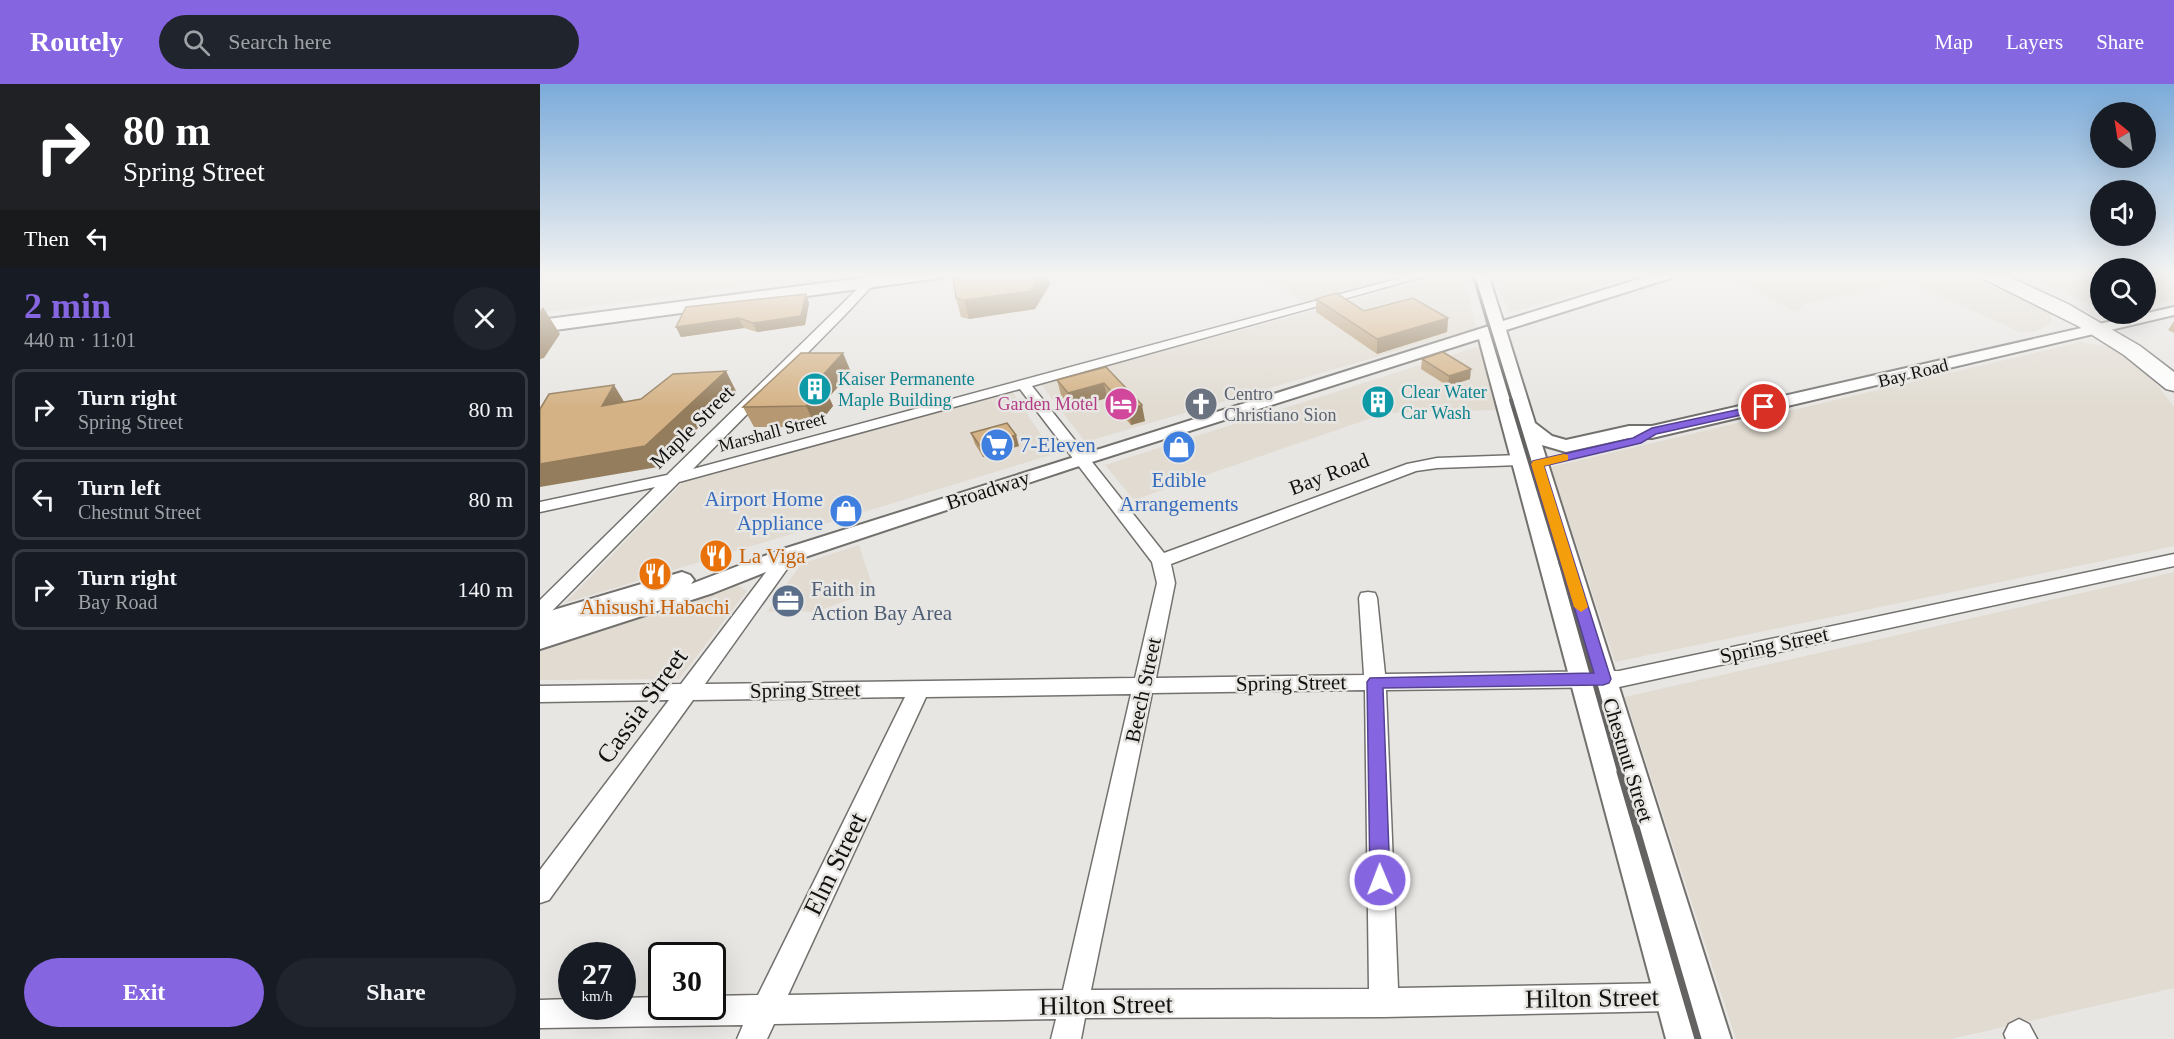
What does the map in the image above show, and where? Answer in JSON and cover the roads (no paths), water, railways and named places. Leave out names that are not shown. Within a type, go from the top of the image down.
[{"type":"highway","points":[[2088,319],[2105,326],[2174,384]]},
{"type":"highway","points":[[2091,319],[2174,362]]},
{"type":"main road","points":[[540,326],[590,319]]},
{"type":"street","name":"Maple Street","points":[[540,611],[832,319]]},
{"type":"street","name":"Marshall Street","points":[[540,507],[672,479],[1262,319]]},
{"type":"street","name":"Chestnut Street","points":[[1487,319],[1529,427],[1529,462]]},
{"type":"street","name":"Broadway","points":[[540,640],[705,588],[788,555],[1530,319]]},
{"type":"street","name":"Bay Road","points":[[1529,427],[1545,440],[1566,446],[1629,432],[1652,432],[2139,319]]},
{"type":"street","name":"Chestnut Street","points":[[1491,331],[1593,679],[1713,1039]]},
{"type":"street","points":[[1023,383],[1161,561]]},
{"type":"street","name":"Bay Road","points":[[1161,561],[1413,467],[1437,463],[1529,462],[1637,441],[1652,432]]},
{"type":"street","name":"Broadway","points":[[540,623],[710,572],[788,555]]},
{"type":"street","name":"Cassia Street","points":[[540,891],[788,555]]},
{"type":"street","name":"Spring Street","points":[[540,694],[1619,679],[2174,560]]},
{"type":"street","name":"Beech Street","points":[[1066,1039],[1166,583],[1161,561]]},
{"type":"street","points":[[1368,598],[1375,682],[1384,1003]]},
{"type":"street","name":"Chestnut Street","points":[[1593,679],[1684,1039]]},
{"type":"street","name":"Elm Street","points":[[752,1039],[919,689]]},
{"type":"street","name":"Hilton Street","points":[[540,1014],[1073,1004],[1384,1003],[1672,997]]},
{"type":"railway","points":[[1487,319],[1512,402]]},
{"type":"railway","points":[[1511,400],[1561,565]]},
{"type":"railway","points":[[1561,563],[1620,773]]},
{"type":"railway","points":[[1620,772],[1698,1039]]},
{"type":"place","name":"Kaiser Permanente Maple Building","points":[[815,389]]},
{"type":"place","name":"Clear Water Car Wash","points":[[1378,402]]},
{"type":"place","name":"Garden Motel","points":[[1121,404]]},
{"type":"place","name":"Centro Christiano Sion","points":[[1201,404]]},
{"type":"place","name":"7-Eleven","points":[[997,445]]},
{"type":"place","name":"Edible Arrangements","points":[[1179,447]]},
{"type":"place","name":"Airport Home Appliance","points":[[846,511]]},
{"type":"place","name":"La Viga","points":[[716,556]]},
{"type":"place","name":"Ahisushi Habachi","points":[[655,574]]},
{"type":"place","name":"Faith in Action Bay Area","points":[[788,601]]}]
